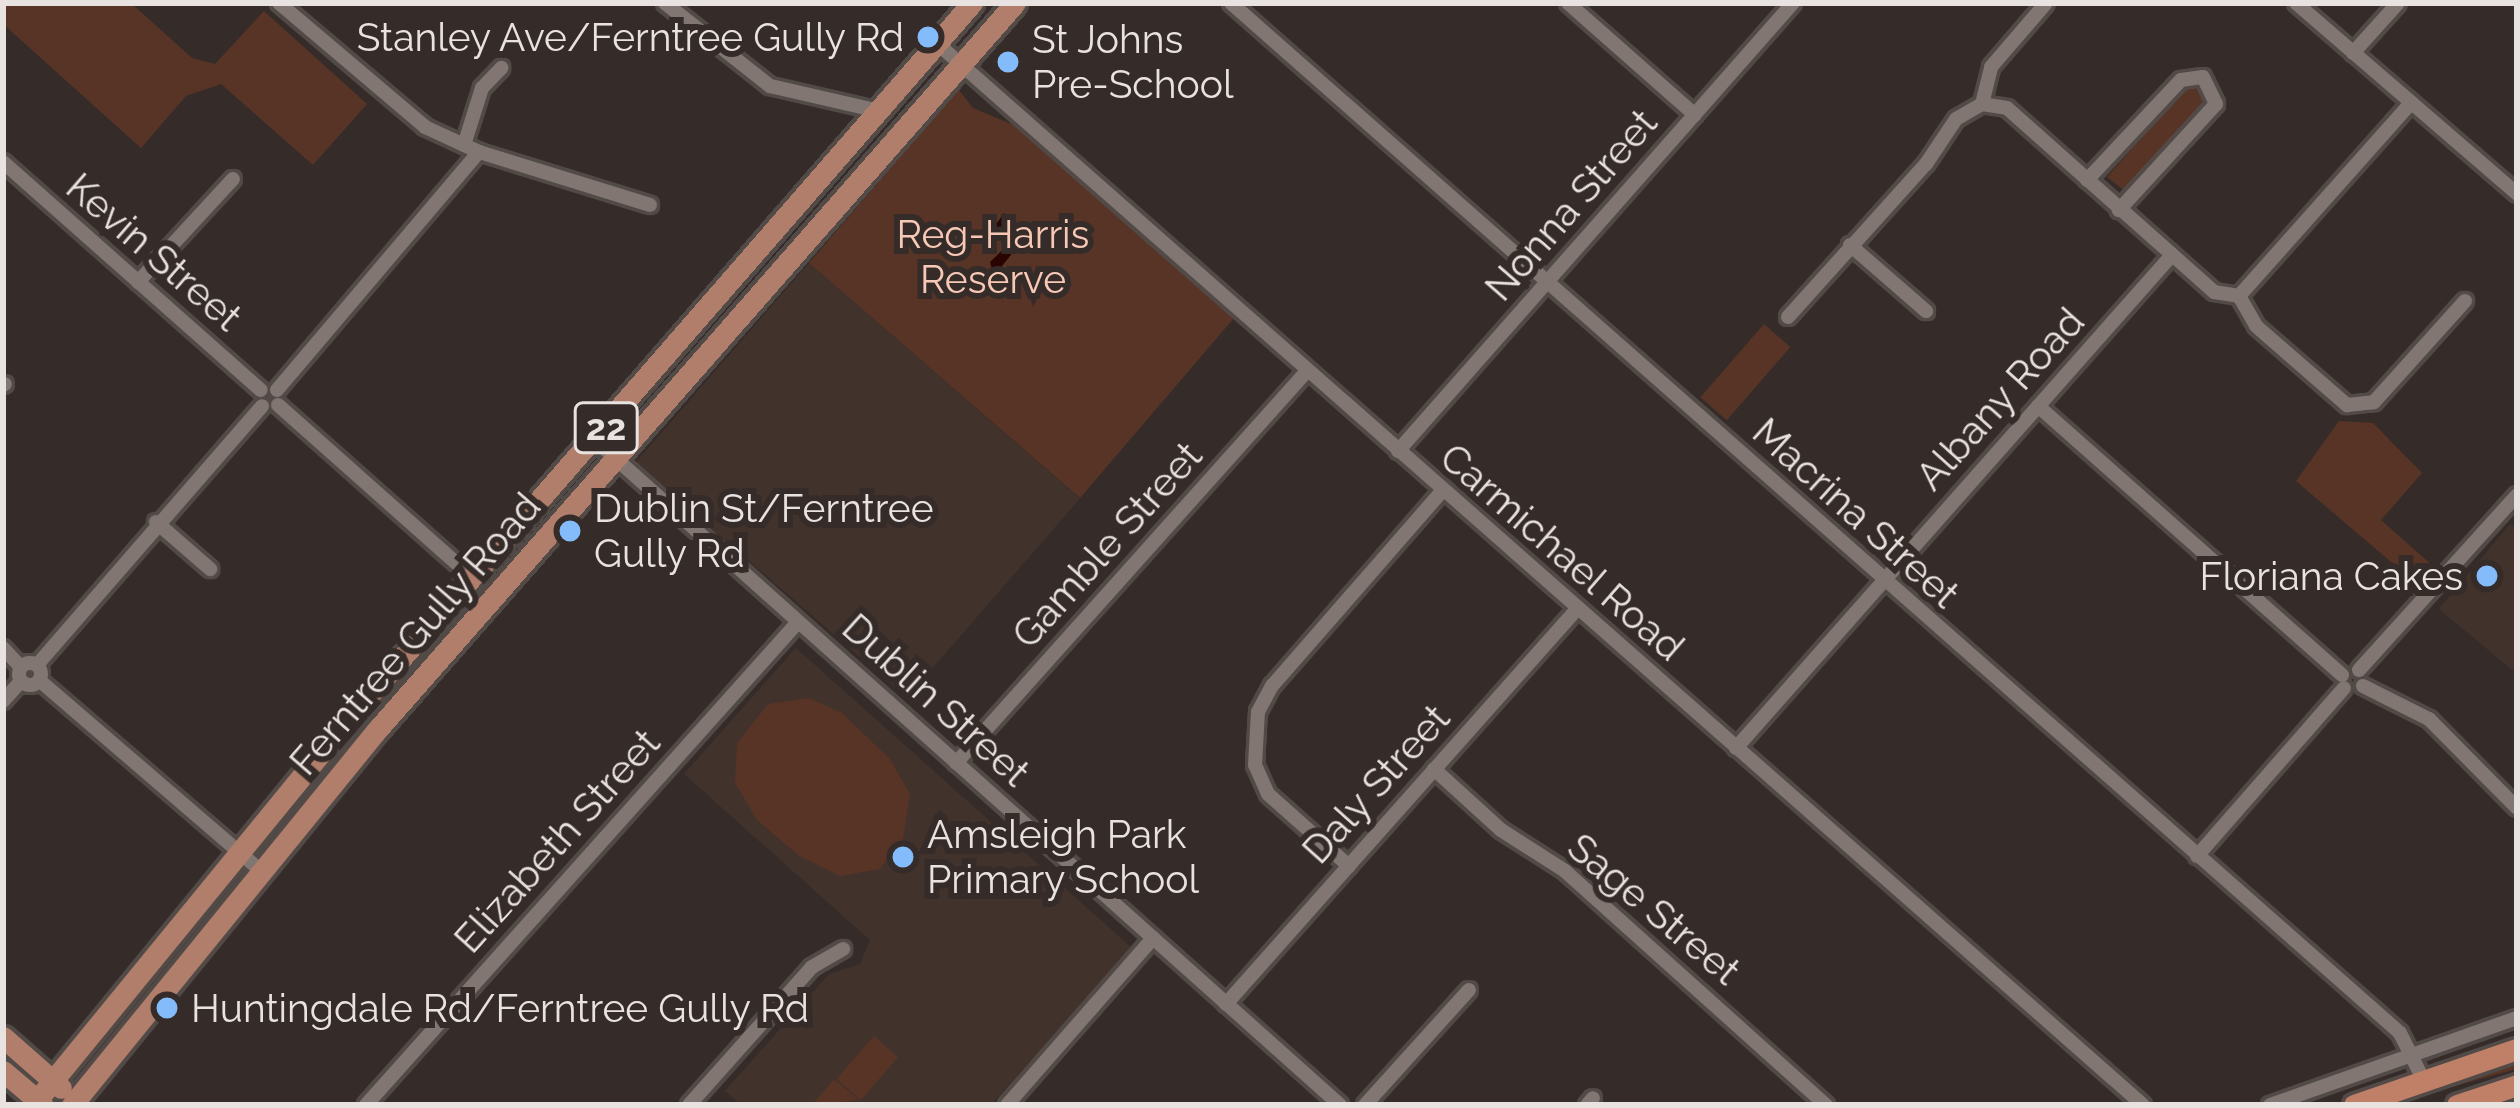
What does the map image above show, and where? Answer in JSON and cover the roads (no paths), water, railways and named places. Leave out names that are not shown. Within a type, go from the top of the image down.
[{"type":"highway","points":[[2354,1105],[2517,1049]]},
{"type":"highway","points":[[2457,1105],[2517,1085]]},
{"type":"main road","name":"Ferntree Gully Road","points":[[77,1103],[261,872],[615,457],[1015,3]]},
{"type":"main road","name":"Ferntree Gully Road","points":[[38,1103],[240,853],[939,45],[968,5]]},
{"type":"main road","points":[[3,1037],[77,1103]]},
{"type":"main road","points":[[3,1071],[38,1103]]},
{"type":"street","points":[[279,3],[399,110],[472,149],[650,205]]},
{"type":"street","points":[[294,16],[305,3]]},
{"type":"street","points":[[665,3],[770,86],[802,99],[881,111]]},
{"type":"street","name":"Macrina Street","points":[[1231,3],[2197,856],[2413,1052],[2424,1081]]},
{"type":"street","points":[[1568,3],[1694,115]]},
{"type":"street","name":"Nonna Street","points":[[1398,451],[1793,3]]},
{"type":"street","points":[[1982,104],[1990,67],[2046,3]]},
{"type":"street","points":[[2296,3],[2515,189]]},
{"type":"street","points":[[2354,53],[2398,3]]},
{"type":"street","points":[[968,5],[991,29]]},
{"type":"street","name":"Carmichael Road","points":[[939,45],[2144,1105]]},
{"type":"street","points":[[3,700],[269,398],[472,149],[482,88],[501,68]]},
{"type":"street","points":[[2087,181],[2181,80],[2203,76],[2216,104],[2120,210]]},
{"type":"street","points":[[2239,296],[2411,103]]},
{"type":"street","points":[[1788,317],[1956,119],[1982,104],[2007,108],[2214,292],[2239,296]]},
{"type":"street","name":"Kevin Street","points":[[3,162],[474,579]]},
{"type":"street","points":[[138,282],[233,179]]},
{"type":"street","points":[[1850,245],[1926,311]]},
{"type":"street","name":"Albany Road","points":[[1736,748],[2171,256]]},
{"type":"street","points":[[2239,296],[2256,326],[2348,406],[2374,402],[2464,301]]},
{"type":"street","name":"Gamble Street","points":[[956,763],[1307,370]]},
{"type":"street","points":[[2038,406],[2343,681]]},
{"type":"street","name":"Dublin Street","points":[[595,440],[1340,1105]]},
{"type":"street","points":[[1348,866],[1268,794],[1255,765],[1258,712],[1272,686],[1443,490]]},
{"type":"street","points":[[2197,856],[2343,681],[2361,678],[2514,503]]},
{"type":"street","points":[[156,522],[210,569]]},
{"type":"street","name":"Daly Street","points":[[1226,1004],[1577,610]]},
{"type":"street","name":"Elizabeth Street","points":[[366,1105],[798,622]]},
{"type":"street","points":[[3,648],[261,872]]},
{"type":"street","points":[[2361,678],[2429,719],[2517,808]]},
{"type":"street","name":"Sage Street","points":[[1434,769],[1501,830],[1565,871],[1826,1105]]},
{"type":"street","points":[[1007,1105],[1153,938]]},
{"type":"street","points":[[688,1105],[812,967],[843,949]]},
{"type":"street","points":[[1365,1105],[1469,990]]},
{"type":"street","points":[[2270,1105],[2517,1018]]},
{"type":"place","name":"Stanley Ave/Ferntree Gully Rd","points":[[928,37]]},
{"type":"place","name":"St Johns Pre-School","points":[[1008,62]]},
{"type":"place","name":"Dublin St/Ferntree Gully Rd","points":[[570,531]]},
{"type":"place","name":"Floriana Cakes","points":[[2487,576]]},
{"type":"place","name":"Amsleigh Park Primary School","points":[[903,857]]},
{"type":"place","name":"Huntingdale Rd/Ferntree Gully Rd","points":[[167,1008]]},
{"type":"park label","name":"Reg-Harris Reserve","points":[[993,258]]}]
